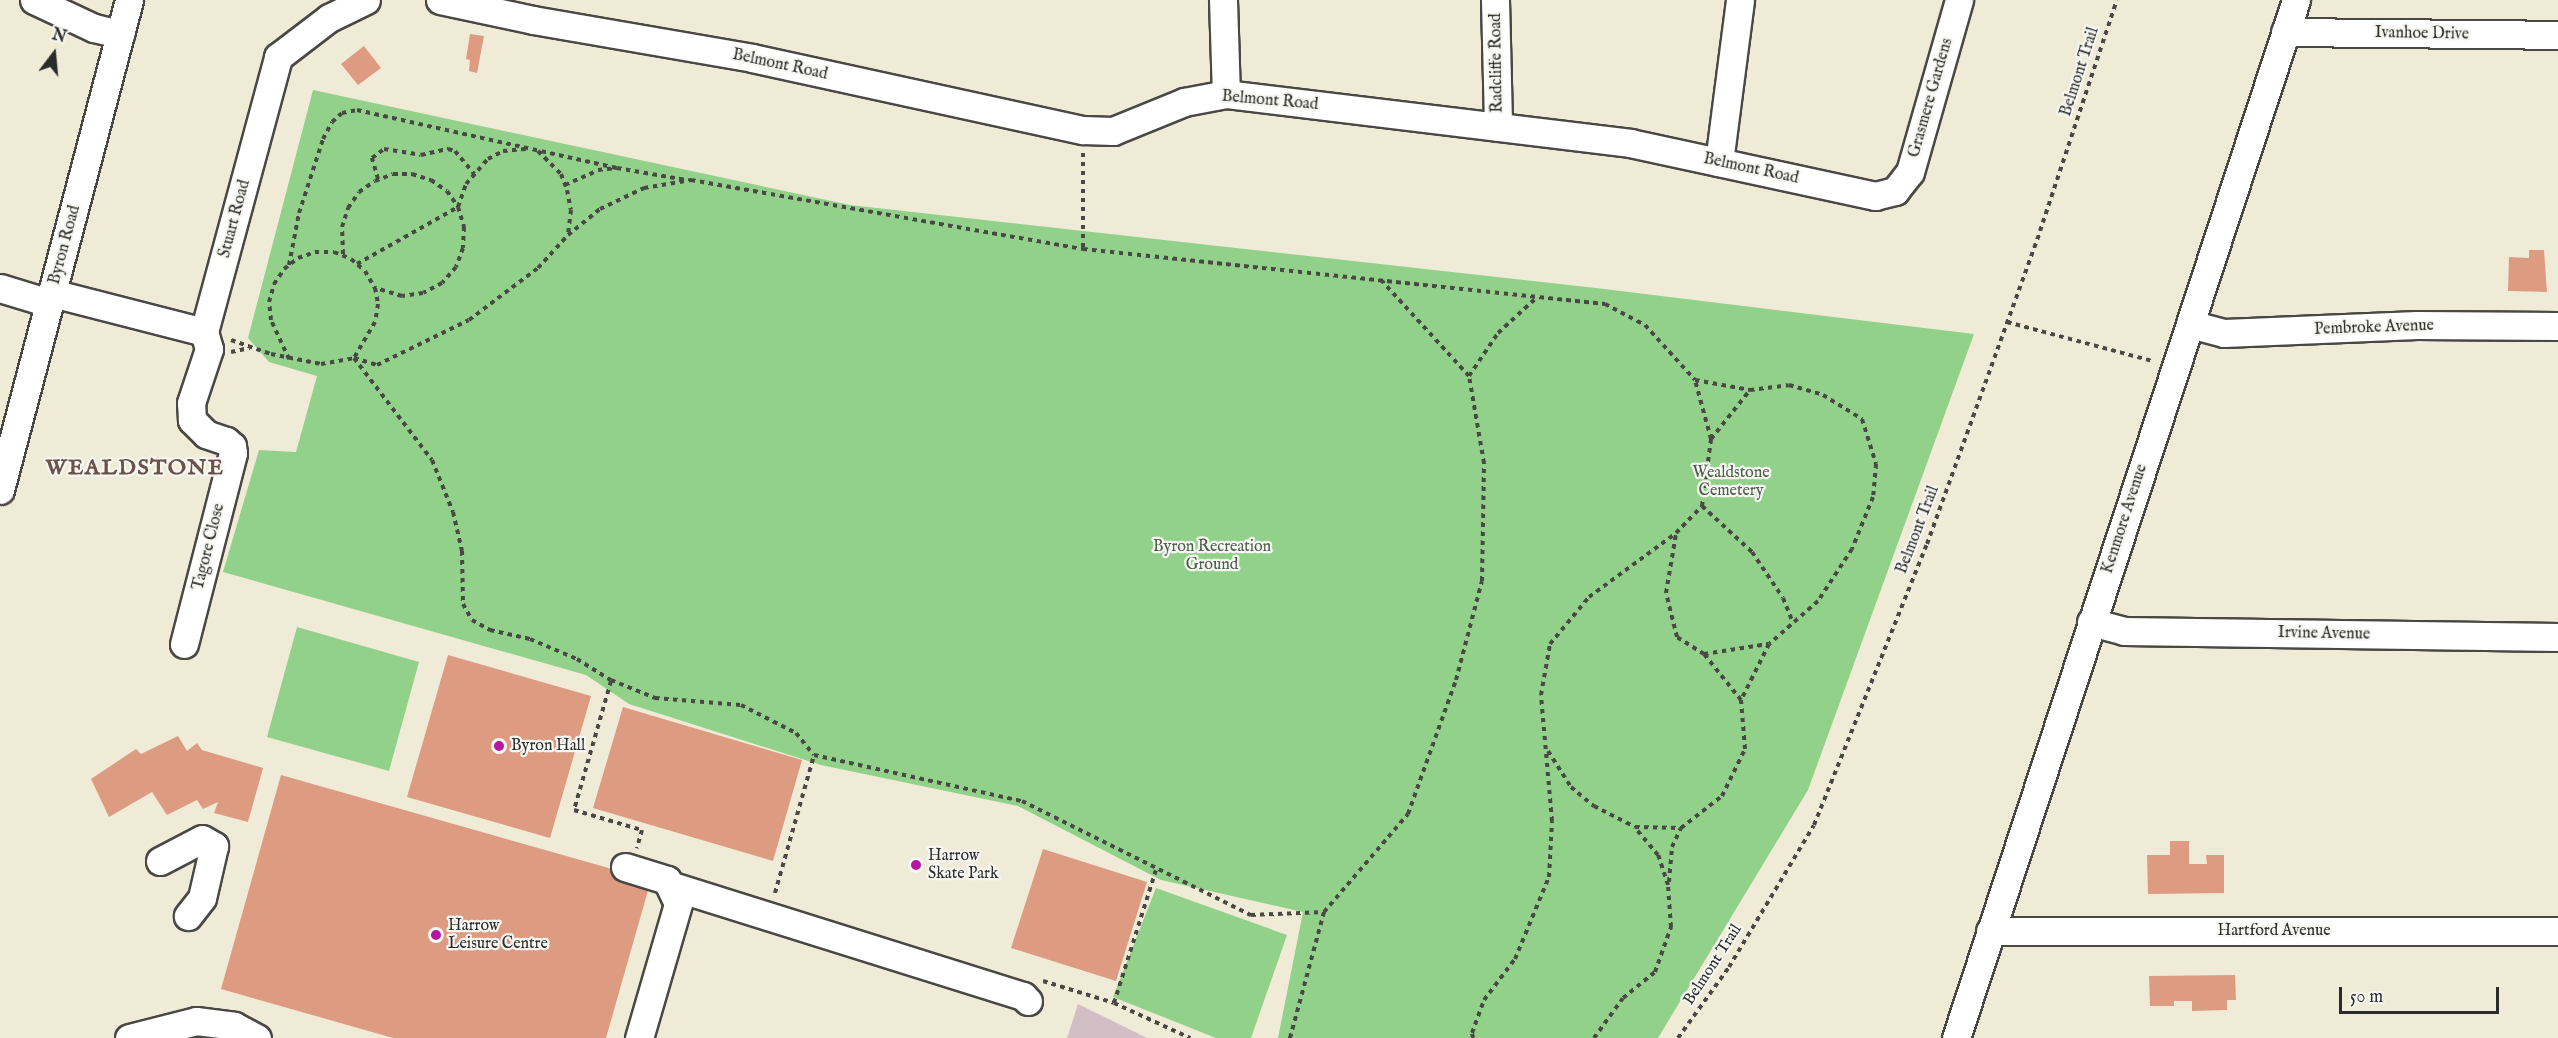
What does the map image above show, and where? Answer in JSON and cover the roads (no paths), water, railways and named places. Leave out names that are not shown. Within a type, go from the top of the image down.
[{"type":"street","points":[[34,0],[94,28],[120,34]]},
{"type":"street","name":"Byron Road","points":[[1,481],[129,0]]},
{"type":"street","name":"Stuart Road","points":[[204,332],[279,57],[329,18],[366,0]]},
{"type":"street","name":"Belmont Road","points":[[440,0],[533,20],[752,58],[1083,130],[1113,131],[1184,102],[1226,94],[1630,143],[1875,196],[1895,191]]},
{"type":"street","points":[[1223,0],[1226,94]]},
{"type":"street","name":"Radcliffe Road","points":[[1495,0],[1498,127]]},
{"type":"street","points":[[1719,162],[1740,0]]},
{"type":"street","name":"Grasmere Gardens","points":[[1895,191],[1910,172],[1959,0]]},
{"type":"street","name":"Kenmore Avenue","points":[[1956,1038],[2296,0]]},
{"type":"street","name":"Ivanhoe Drive","points":[[2285,32],[2558,35]]},
{"type":"street","points":[[0,288],[204,332]]},
{"type":"street","name":"Pembroke Avenue","points":[[2190,324],[2224,333],[2417,325],[2547,324],[2558,326]]},
{"type":"street","name":"Tagore Close","points":[[184,644],[233,453],[232,447],[226,441],[206,434],[192,420],[191,403],[208,349],[204,332]]},
{"type":"street","name":"Irvine Avenue","points":[[2091,622],[2124,631],[2558,637]]},
{"type":"street","points":[[160,861],[202,839],[214,846],[202,898],[188,916]]},
{"type":"street","points":[[628,868],[667,880],[672,886],[678,904],[639,1038]]},
{"type":"street","points":[[672,886],[1023,996],[1031,989]]},
{"type":"street","name":"Hartford Avenue","points":[[1990,931],[2558,931]]},
{"type":"street","points":[[129,1038],[196,1021],[234,1026],[257,1038]]},
{"type":"place","name":"Byron Hall","points":[[499,746]]},
{"type":"place","name":"Harrow Skate Park","points":[[916,865]]},
{"type":"place","name":"Harrow Leisure Centre","points":[[436,935]]},
{"type":"district","name":"WEALDSTONE","points":[[135,469]]},
{"type":"park label","name":"Wealdstone Cemetery","points":[[1731,482]]},
{"type":"park label","name":"Byron Recreation Ground","points":[[1212,556]]}]
